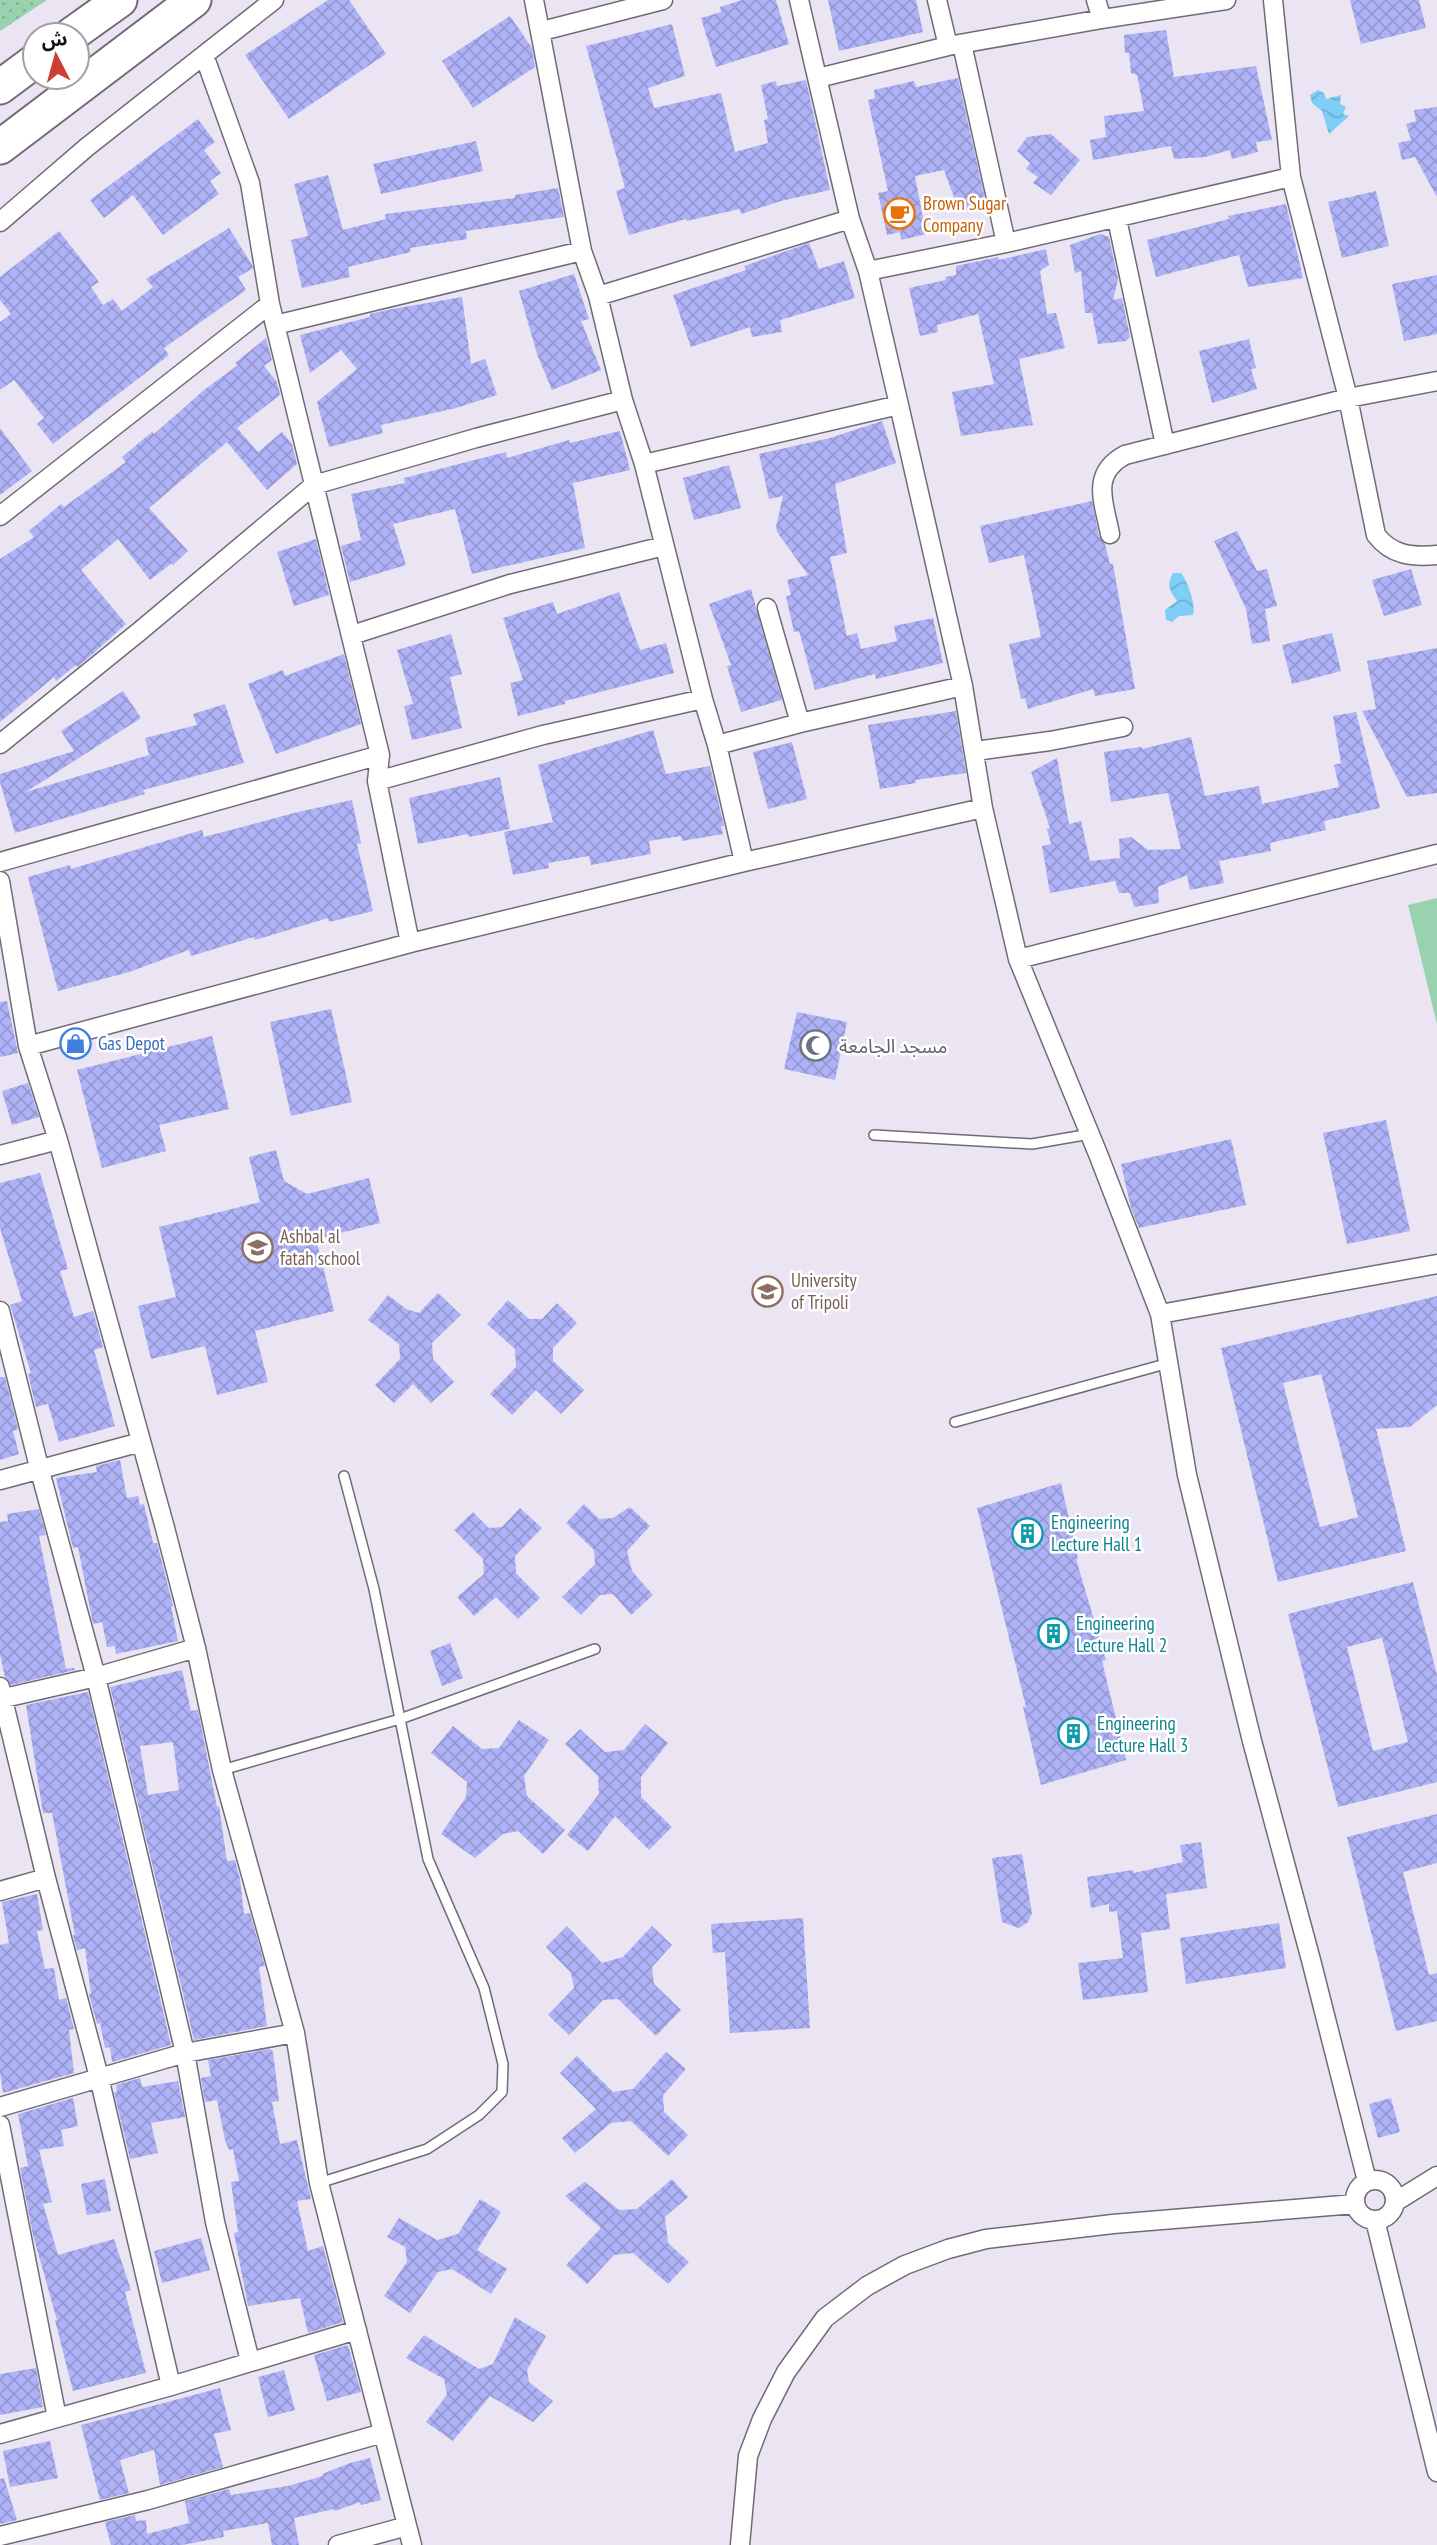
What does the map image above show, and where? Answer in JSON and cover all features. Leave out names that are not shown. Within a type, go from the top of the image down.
[{"type":"highway","points":[[91,21],[120,0]]},
{"type":"highway","points":[[0,147],[194,0]]},
{"type":"highway","points":[[0,87],[21,71]]},
{"type":"street","points":[[0,222],[87,147],[274,0]]},
{"type":"street","points":[[534,0],[582,251],[598,296],[623,400],[644,464],[717,745],[744,862]]},
{"type":"street","points":[[541,30],[663,0]]},
{"type":"street","points":[[799,0],[850,219],[868,271],[899,405],[962,686],[983,808],[1018,959],[1160,1314],[1190,1489],[1252,1741],[1367,2181]]},
{"type":"street","points":[[937,0],[955,45],[1006,243]]},
{"type":"street","points":[[1096,0],[1102,19]]},
{"type":"street","points":[[818,78],[955,45],[1227,0]]},
{"type":"street","points":[[1273,0],[1291,177],[1348,398],[1376,535],[1383,544],[1411,557],[1437,555]]},
{"type":"street","points":[[204,55],[250,183],[270,304],[380,755],[377,781],[410,943]]},
{"type":"street","points":[[868,271],[1117,219],[1291,177]]},
{"type":"street","points":[[598,296],[850,219]]},
{"type":"street","points":[[1117,219],[1166,445]]},
{"type":"street","points":[[275,325],[582,251]]},
{"type":"street","points":[[0,516],[270,304]]},
{"type":"street","points":[[1110,534],[1101,484],[1110,464],[1125,455],[1348,398],[1437,381]]},
{"type":"street","points":[[0,744],[314,485],[476,438],[623,400]]},
{"type":"street","points":[[644,464],[899,405]]},
{"type":"street","points":[[352,635],[510,584],[664,546]]},
{"type":"street","points":[[767,608],[800,723]]},
{"type":"street","points":[[717,745],[962,686]]},
{"type":"street","points":[[377,781],[542,735],[703,699]]},
{"type":"street","points":[[975,751],[1050,741],[1123,727]]},
{"type":"street","points":[[0,862],[380,755]]},
{"type":"street","points":[[28,1046],[410,943],[744,862],[983,808]]},
{"type":"street","points":[[1018,959],[1437,854]]},
{"type":"street","points":[[0,881],[28,1046],[58,1140],[197,1647],[222,1770],[295,2033],[319,2183],[412,2545]]},
{"type":"street","points":[[0,1155],[58,1140]]},
{"type":"street","points":[[1160,1314],[1437,1264]]},
{"type":"street","points":[[0,1311],[96,1677],[185,2053],[215,2222],[250,2361]]},
{"type":"street","points":[[0,1480],[141,1442]]},
{"type":"street","points":[[171,2386],[99,2077],[1,1695],[96,1677],[197,1647]]},
{"type":"street","points":[[0,1891],[47,1878]]},
{"type":"street","points":[[0,2107],[185,2053],[295,2033]]},
{"type":"street","points":[[0,2125],[57,2418]]},
{"type":"street","points":[[1395,2202],[1390,2186],[1375,2180],[1367,2181],[1358,2188],[1355,2204],[1362,2216],[1375,2220],[1386,2217],[1395,2202],[1437,2176]]},
{"type":"street","points":[[740,2545],[748,2456],[762,2419],[786,2372],[825,2318],[867,2286],[905,2265],[986,2239],[1113,2224],[1355,2204]]},
{"type":"street","points":[[1375,2220],[1437,2472]]},
{"type":"street","points":[[0,2434],[357,2330]]},
{"type":"street","points":[[0,2536],[148,2500],[383,2433]]},
{"type":"street","points":[[338,2545],[407,2526]]},
{"type":"lane","points":[[874,1135],[1032,1144],[1090,1134]]},
{"type":"lane","points":[[955,1422],[1168,1363]]},
{"type":"lane","points":[[319,2183],[427,2149],[479,2115],[502,2092],[503,2064],[484,1988],[428,1859],[374,1589],[344,1476]]},
{"type":"lane","points":[[222,1770],[400,1719],[595,1649]]},
{"type":"green space","points":[[0,0],[47,0],[0,31]]},
{"type":"green space","points":[[1437,898],[1437,1024],[1408,905]]},
{"type":"water","points":[[1318,90],[1324,93],[1326,99],[1341,95],[1340,104],[1346,107],[1343,114],[1349,116],[1329,134],[1322,111],[1312,103],[1310,95]]},
{"type":"water","points":[[1173,573],[1181,573],[1184,577],[1194,611],[1193,615],[1179,616],[1172,622],[1166,620],[1165,610],[1177,601],[1170,588]]},
{"type":"building","points":[[328,0],[349,0],[386,54],[289,119],[245,55]]},
{"type":"building","points":[[742,0],[776,0],[789,44],[716,67],[701,18],[721,12],[720,7]]},
{"type":"building","points":[[828,0],[916,0],[923,32],[839,51]]},
{"type":"building","points":[[1350,0],[1419,0],[1426,28],[1361,44]]},
{"type":"building","points":[[510,16],[532,48],[535,67],[473,108],[442,61]]},
{"type":"building","points":[[672,24],[685,76],[648,88],[654,108],[721,93],[735,152],[768,143],[764,120],[768,119],[761,85],[776,81],[777,86],[806,80],[830,190],[781,201],[741,214],[740,209],[686,219],[629,235],[616,191],[625,188],[586,46]]},
{"type":"building","points":[[1166,30],[1174,77],[1256,66],[1272,140],[1256,142],[1258,152],[1232,159],[1230,150],[1205,157],[1174,159],[1171,146],[1093,160],[1090,140],[1106,137],[1104,116],[1144,111],[1137,75],[1131,73],[1129,53],[1125,53],[1124,35]]},
{"type":"building","points":[[958,78],[987,208],[959,211],[944,170],[915,176],[926,234],[901,240],[900,232],[887,235],[878,193],[888,191],[868,100],[875,98],[874,90],[914,81],[916,87]]},
{"type":"building","points":[[1437,107],[1437,197],[1415,157],[1402,160],[1398,143],[1411,140],[1406,124],[1416,121],[1414,110]]},
{"type":"building","points":[[198,119],[215,142],[204,150],[221,173],[210,181],[219,194],[163,235],[133,195],[104,218],[90,200]]},
{"type":"building","points":[[1051,134],[1080,160],[1051,195],[1033,183],[1038,177],[1026,169],[1030,163],[1017,151],[1027,137]]},
{"type":"building","points":[[476,141],[483,171],[381,194],[373,164]]},
{"type":"building","points":[[328,175],[343,230],[386,219],[385,214],[515,198],[515,195],[558,188],[564,217],[466,231],[467,239],[410,248],[411,252],[348,267],[350,277],[302,288],[291,240],[308,236],[294,184]]},
{"type":"building","points":[[1376,191],[1389,246],[1342,258],[1328,202]]},
{"type":"building","points":[[1286,204],[1303,278],[1248,287],[1239,255],[1156,277],[1147,240],[1229,219],[1228,216]]},
{"type":"building","points":[[229,228],[253,268],[238,277],[246,290],[164,348],[169,355],[53,444],[37,424],[44,418],[14,380],[0,390],[0,322],[11,314],[0,300],[0,277],[59,231],[99,282],[91,287],[103,305],[113,299],[122,311],[153,287],[146,279]]},
{"type":"building","points":[[1100,234],[1109,237],[1118,279],[1113,300],[1122,298],[1130,337],[1126,341],[1098,344],[1092,313],[1085,313],[1081,271],[1075,273],[1070,245]]},
{"type":"building","points":[[809,243],[819,269],[844,261],[855,298],[780,320],[782,332],[752,337],[750,327],[691,347],[673,295],[746,270],[744,266]]},
{"type":"building","points":[[1046,249],[1049,265],[1040,271],[1047,314],[1056,313],[1065,348],[1019,359],[1033,425],[961,436],[952,392],[994,384],[978,314],[937,325],[938,332],[920,336],[909,288],[946,280],[945,277],[956,275],[956,266]]},
{"type":"building","points":[[574,274],[589,319],[581,321],[601,370],[552,390],[537,354],[519,291]]},
{"type":"building","points":[[1437,275],[1437,334],[1404,341],[1392,284]]},
{"type":"building","points":[[462,297],[471,364],[485,359],[497,395],[456,408],[381,425],[383,433],[329,447],[317,402],[357,369],[341,350],[310,373],[300,335],[387,310]]},
{"type":"building","points":[[266,338],[272,360],[264,366],[277,382],[280,395],[237,428],[258,452],[282,432],[292,444],[297,464],[267,490],[227,442],[149,508],[188,551],[150,580],[118,539],[81,570],[126,624],[78,667],[76,665],[56,681],[54,677],[0,722],[0,559],[34,537],[29,531],[61,504],[64,507],[126,462],[122,457],[238,365],[235,363]]},
{"type":"building","points":[[1249,339],[1256,368],[1251,369],[1257,389],[1212,403],[1199,351]]},
{"type":"building","points":[[882,421],[896,463],[835,484],[847,553],[830,557],[847,636],[857,633],[861,649],[897,641],[894,626],[933,618],[943,663],[876,679],[875,674],[815,690],[799,631],[794,632],[786,596],[791,595],[787,580],[808,575],[777,532],[783,496],[769,499],[759,454],[830,438]]},
{"type":"building","points":[[0,428],[32,471],[0,495]]},
{"type":"building","points":[[620,431],[630,470],[573,483],[585,548],[472,574],[455,509],[393,524],[406,565],[350,582],[341,546],[361,540],[351,494],[405,483],[404,478],[506,452],[507,458],[569,440],[570,443]]},
{"type":"building","points":[[729,465],[741,508],[694,520],[683,478]]},
{"type":"building","points":[[1092,501],[1099,536],[1105,544],[1110,564],[1113,564],[1135,689],[1095,696],[1093,689],[1028,709],[1025,698],[1021,699],[1009,644],[1041,637],[1024,555],[989,563],[980,526]]},
{"type":"building","points":[[1237,531],[1257,571],[1267,569],[1277,606],[1265,609],[1270,641],[1252,644],[1246,609],[1214,541]]},
{"type":"building","points":[[316,539],[329,595],[294,606],[277,552]]},
{"type":"building","points":[[1411,569],[1422,605],[1384,616],[1372,580]]},
{"type":"building","points":[[751,589],[782,700],[741,712],[727,666],[731,665],[709,604]]},
{"type":"building","points":[[619,592],[640,650],[666,643],[674,673],[518,716],[510,683],[523,680],[503,618],[553,602],[557,614]]},
{"type":"building","points":[[1332,633],[1341,671],[1292,684],[1282,645]]},
{"type":"building","points":[[451,634],[462,674],[450,677],[462,728],[412,740],[404,706],[413,704],[397,650]]},
{"type":"building","points":[[1437,648],[1437,793],[1407,797],[1362,711],[1376,709],[1367,661]]},
{"type":"building","points":[[344,654],[361,724],[276,754],[248,684],[283,670],[285,676]]},
{"type":"building","points":[[123,691],[141,718],[26,792],[149,755],[145,738],[197,725],[193,714],[225,704],[244,763],[143,790],[145,794],[15,833],[0,774],[74,751],[61,731]]},
{"type":"building","points":[[956,711],[966,773],[915,780],[916,783],[880,789],[868,725]]},
{"type":"building","points":[[1356,712],[1380,808],[1324,821],[1326,830],[1270,843],[1271,851],[1219,861],[1224,883],[1190,890],[1187,875],[1158,887],[1159,903],[1134,907],[1130,893],[1119,893],[1115,881],[1050,893],[1042,846],[1051,844],[1047,829],[1050,828],[1031,772],[1057,758],[1069,824],[1081,821],[1090,861],[1120,858],[1119,839],[1131,837],[1148,850],[1181,849],[1168,793],[1111,802],[1104,752],[1142,749],[1191,737],[1205,796],[1259,786],[1262,804],[1339,787],[1334,765],[1341,763],[1333,716]]},
{"type":"building","points":[[653,730],[666,774],[710,766],[724,826],[721,826],[723,834],[682,841],[681,836],[649,841],[651,854],[591,865],[589,856],[548,863],[549,868],[513,875],[504,832],[553,822],[538,765]]},
{"type":"building","points":[[792,742],[807,799],[768,809],[753,752]]},
{"type":"building","points":[[500,777],[510,829],[418,844],[409,798]]},
{"type":"building","points":[[352,800],[361,843],[357,844],[373,911],[329,922],[328,918],[191,956],[189,950],[129,972],[58,991],[28,877],[70,865],[71,869],[202,830],[204,837]]},
{"type":"building","points":[[7,1001],[18,1053],[0,1057],[0,1002]]},
{"type":"building","points":[[331,1009],[352,1102],[291,1116],[270,1022]]},
{"type":"building","name":"مسجد الجامعة","points":[[797,1012],[847,1022],[835,1080],[784,1069]]},
{"type":"building","points":[[212,1036],[229,1109],[159,1125],[166,1151],[102,1168],[77,1070]]},
{"type":"building","points":[[28,1083],[39,1117],[12,1125],[2,1091]]},
{"type":"building","points":[[1386,1120],[1410,1231],[1347,1244],[1323,1133]]},
{"type":"building","points":[[1231,1139],[1246,1205],[1139,1228],[1131,1208],[1121,1164]]},
{"type":"building","points":[[276,1150],[284,1181],[307,1194],[369,1178],[380,1223],[316,1239],[334,1311],[255,1331],[268,1382],[217,1395],[205,1346],[151,1359],[138,1306],[176,1297],[159,1227],[260,1202],[249,1157]]},
{"type":"building","points":[[40,1173],[68,1269],[60,1271],[74,1317],[93,1311],[103,1347],[94,1350],[115,1426],[59,1442],[48,1404],[36,1407],[28,1374],[31,1373],[10,1305],[22,1301],[0,1228],[0,1183]]},
{"type":"building","points":[[438,1293],[461,1315],[432,1343],[433,1359],[454,1382],[431,1403],[413,1384],[394,1403],[375,1385],[400,1359],[399,1344],[368,1320],[388,1295],[406,1309],[419,1313]]},
{"type":"building","points":[[1437,1296],[1437,1405],[1410,1427],[1376,1429],[1406,1551],[1278,1582],[1221,1348]],"holes":[[[1321,1374],[1358,1517],[1320,1527],[1283,1383]]]},
{"type":"building","points":[[508,1300],[529,1319],[542,1319],[557,1303],[577,1323],[553,1348],[553,1361],[584,1390],[561,1414],[536,1390],[512,1415],[490,1394],[516,1367],[515,1349],[487,1324]]},
{"type":"building","points":[[0,1377],[5,1377],[18,1429],[13,1431],[19,1454],[0,1460]]},
{"type":"building","points":[[120,1460],[127,1498],[138,1496],[140,1505],[144,1504],[153,1543],[157,1543],[173,1606],[178,1641],[116,1654],[115,1646],[107,1647],[102,1622],[93,1624],[78,1547],[73,1548],[56,1478],[97,1472],[96,1466]]},
{"type":"building","points":[[1061,1483],[1076,1559],[1106,1660],[1102,1661],[1126,1760],[1041,1785],[1023,1707],[1026,1707],[977,1508]]},
{"type":"building","points":[[584,1504],[599,1519],[613,1518],[630,1507],[650,1526],[627,1551],[632,1571],[653,1595],[631,1615],[613,1594],[600,1595],[581,1615],[562,1597],[595,1564],[594,1550],[566,1523]]},
{"type":"building","points":[[520,1508],[542,1528],[515,1556],[516,1573],[540,1598],[518,1619],[496,1597],[474,1616],[457,1597],[484,1574],[483,1559],[454,1530],[473,1512],[489,1528],[502,1527]]},
{"type":"building","points":[[39,1509],[46,1535],[39,1536],[66,1669],[75,1670],[11,1685],[5,1677],[0,1655],[0,1522],[8,1521],[7,1514]]},
{"type":"building","points":[[1413,1582],[1437,1675],[1437,1782],[1338,1807],[1288,1614]],"holes":[[[1382,1638],[1408,1742],[1373,1751],[1347,1647]]]},
{"type":"building","points":[[450,1643],[463,1678],[442,1686],[430,1651]]},
{"type":"building","points":[[182,1670],[191,1711],[198,1710],[217,1807],[219,1806],[227,1861],[235,1860],[244,1914],[250,1913],[265,1966],[259,1967],[267,2026],[194,2040],[110,1687]],"holes":[[[173,1742],[179,1790],[148,1795],[140,1746]]]},
{"type":"building","points":[[88,1692],[171,2045],[112,2062],[110,2047],[105,2048],[100,2023],[97,2024],[89,1994],[85,1948],[77,1950],[73,1935],[52,1813],[43,1813],[26,1705]]},
{"type":"building","points":[[519,1720],[549,1740],[524,1776],[527,1796],[565,1830],[543,1854],[518,1831],[503,1834],[475,1858],[441,1834],[466,1797],[467,1782],[431,1753],[453,1726],[482,1749],[499,1748]]},
{"type":"building","points":[[645,1724],[668,1743],[641,1777],[641,1797],[672,1827],[649,1850],[615,1816],[588,1851],[567,1835],[599,1794],[598,1776],[565,1744],[580,1729],[605,1752],[624,1750]]},
{"type":"building","points":[[1437,1814],[1437,1863],[1403,1872],[1429,1975],[1437,1973],[1437,2021],[1396,2031],[1347,1837]]},
{"type":"building","points":[[1201,1842],[1207,1888],[1166,1894],[1170,1929],[1141,1933],[1148,1992],[1083,2000],[1078,1963],[1123,1958],[1117,1911],[1109,1912],[1109,1904],[1091,1908],[1087,1877],[1133,1870],[1134,1873],[1183,1862],[1180,1845]]},
{"type":"building","points":[[1022,1854],[1032,1913],[1028,1922],[1019,1928],[1002,1922],[992,1858]]},
{"type":"building","points":[[37,1894],[43,1930],[37,1931],[45,1969],[54,1968],[59,2000],[66,1998],[74,2029],[69,2030],[74,2073],[3,2093],[0,2072],[0,1945],[9,1943],[2,1902]]},
{"type":"building","points":[[803,1918],[810,2028],[730,2033],[725,1952],[713,1953],[711,1924]]},
{"type":"building","points":[[1279,1923],[1286,1968],[1186,1984],[1180,1938]]},
{"type":"building","points":[[567,1926],[602,1963],[623,1957],[652,1926],[672,1945],[652,1967],[654,1984],[681,2010],[656,2036],[618,1999],[603,2000],[569,2035],[548,2015],[574,1988],[571,1973],[546,1947]]},
{"type":"building","points":[[270,2049],[273,2052],[279,2101],[272,2102],[280,2144],[297,2140],[311,2199],[297,2201],[308,2251],[323,2246],[343,2322],[308,2333],[300,2298],[248,2306],[234,2233],[238,2232],[231,2182],[239,2181],[233,2149],[229,2150],[225,2140],[217,2100],[205,2102],[201,2078],[211,2076],[208,2060]]},
{"type":"building","points":[[666,2052],[686,2069],[663,2095],[664,2112],[688,2135],[668,2156],[631,2121],[611,2123],[575,2153],[562,2138],[596,2109],[560,2073],[577,2056],[613,2092],[633,2089]]},
{"type":"building","points":[[140,2078],[142,2087],[178,2081],[185,2117],[151,2123],[158,2153],[130,2159],[114,2092],[117,2092],[116,2085]]},
{"type":"building","points":[[73,2098],[78,2126],[61,2130],[64,2146],[39,2150],[52,2202],[43,2204],[58,2255],[114,2239],[131,2290],[125,2292],[146,2373],[73,2391],[57,2320],[33,2235],[20,2168],[28,2166],[18,2114]]},
{"type":"building","points":[[1391,2098],[1400,2132],[1378,2138],[1369,2104]]},
{"type":"building","points":[[105,2179],[111,2211],[87,2215],[81,2184]]},
{"type":"building","points":[[672,2179],[688,2197],[665,2217],[668,2243],[689,2262],[668,2284],[633,2253],[614,2255],[587,2284],[566,2265],[601,2228],[565,2196],[585,2182],[619,2210],[637,2209]]},
{"type":"building","points":[[480,2199],[501,2212],[477,2250],[507,2269],[491,2294],[452,2269],[438,2272],[410,2313],[384,2296],[407,2262],[405,2247],[387,2237],[399,2218],[437,2240],[458,2234]]},
{"type":"building","points":[[201,2238],[210,2270],[162,2283],[154,2251]]},
{"type":"building","points":[[515,2317],[546,2336],[527,2370],[529,2382],[553,2401],[533,2422],[490,2396],[453,2441],[426,2422],[447,2395],[444,2379],[406,2358],[424,2335],[479,2369],[493,2364]]},
{"type":"building","points":[[348,2345],[361,2392],[327,2401],[314,2355]]},
{"type":"building","points":[[36,2368],[43,2407],[0,2415],[0,2374]]},
{"type":"building","points":[[284,2370],[295,2410],[268,2417],[258,2377]]},
{"type":"building","points":[[220,2388],[231,2430],[214,2434],[223,2467],[160,2485],[154,2450],[120,2460],[129,2493],[100,2500],[81,2425]]},
{"type":"building","points":[[50,2441],[58,2478],[10,2487],[3,2451]]},
{"type":"building","points":[[370,2458],[381,2500],[361,2505],[360,2502],[335,2511],[334,2509],[294,2518],[299,2545],[272,2545],[268,2523],[223,2531],[224,2537],[182,2545],[111,2545],[105,2522],[135,2515],[136,2521],[146,2520],[147,2534],[189,2523],[185,2501],[229,2489],[231,2495],[288,2486]]},
{"type":"building","points":[[4,2478],[17,2520],[0,2524],[0,2479]]},
{"type":"place","name":"Brown Sugar Company","points":[[900,214]]},
{"type":"place","name":"Gas Depot","points":[[75,1043]]},
{"type":"place","name":"مسجد الجامعة","points":[[816,1046]]},
{"type":"place","name":"Ashbal al fatah school","points":[[257,1247]]},
{"type":"place","name":"University of Tripoli","points":[[768,1291]]},
{"type":"place","name":"Engineering Lecture Hall 1","points":[[1028,1533]]},
{"type":"place","name":"Engineering Lecture Hall 2","points":[[1053,1634]]},
{"type":"place","name":"Engineering Lecture Hall 3","points":[[1074,1734]]}]
